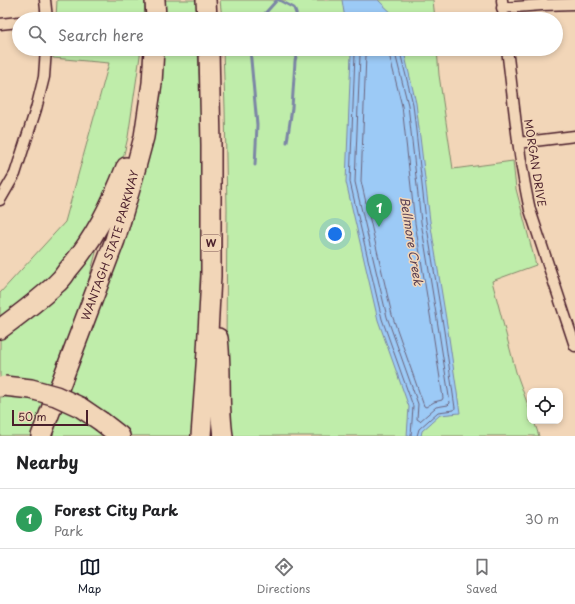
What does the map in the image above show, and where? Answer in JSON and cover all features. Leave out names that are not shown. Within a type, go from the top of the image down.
[{"type":"highway","points":[[156,0],[156,12]]},
{"type":"highway","points":[[206,0],[207,12]]},
{"type":"highway","name":"WANTAGH STATE PARKWAY","points":[[41,436],[115,240],[130,190],[144,137],[152,83],[154,56]]},
{"type":"highway","name":"W","points":[[201,436],[211,276],[209,56]]},
{"type":"highway","points":[[0,329],[35,303],[56,284],[74,263],[91,239],[105,214],[120,181],[136,136],[152,83]]},
{"type":"highway","points":[[211,276],[220,353],[223,436]]},
{"type":"highway","points":[[2,387],[31,389],[56,396],[80,407],[120,436]]},
{"type":"street","points":[[45,0],[46,12]]},
{"type":"street","points":[[502,4],[575,4]]},
{"type":"street","points":[[0,24],[12,23]]},
{"type":"street","points":[[0,200],[15,174],[36,109],[44,76],[45,56]]},
{"type":"street","name":"MORGAN DRIVE","points":[[508,56],[525,190],[530,210],[575,346]]},
{"type":"street","points":[[518,143],[575,136]]},
{"type":"green space","points":[[57,0],[145,0],[144,12],[56,12]]},
{"type":"green space","points":[[165,0],[196,0],[197,12],[164,12]]},
{"type":"green space","points":[[220,0],[433,0],[434,12],[221,12]]},
{"type":"green space","points":[[53,56],[140,56],[128,137],[120,171],[100,219],[53,281],[0,324],[0,293],[65,222],[109,63],[53,58]]},
{"type":"green space","points":[[163,56],[198,56],[203,172],[199,326],[191,436],[128,436],[67,393],[131,223],[161,96]]},
{"type":"green space","points":[[223,56],[438,56],[453,169],[513,161],[516,189],[536,265],[492,281],[516,372],[527,403],[527,424],[535,424],[539,436],[230,436],[226,346],[227,208]]},
{"type":"green space","points":[[98,245],[87,286],[49,387],[0,378],[0,338]]},
{"type":"green space","points":[[22,396],[44,401],[31,436],[0,436],[0,397]]},
{"type":"green space","points":[[61,407],[69,410],[106,436],[51,436]]},
{"type":"water","points":[[342,0],[378,0],[391,12],[344,12]]},
{"type":"water","name":"Bellmore Creek","points":[[351,56],[405,56],[416,103],[430,221],[460,413],[440,415],[422,431],[421,436],[407,436],[409,407],[378,320],[346,182]]},
{"type":"waterway","points":[[266,12],[277,0]]},
{"type":"waterway","points":[[279,0],[294,8],[295,12]]},
{"type":"waterway","points":[[251,56],[257,125],[255,165]]},
{"type":"waterway","points":[[287,142],[292,108],[296,56]]},
{"type":"place","name":"Forest City Park","points":[[379,227]]}]
